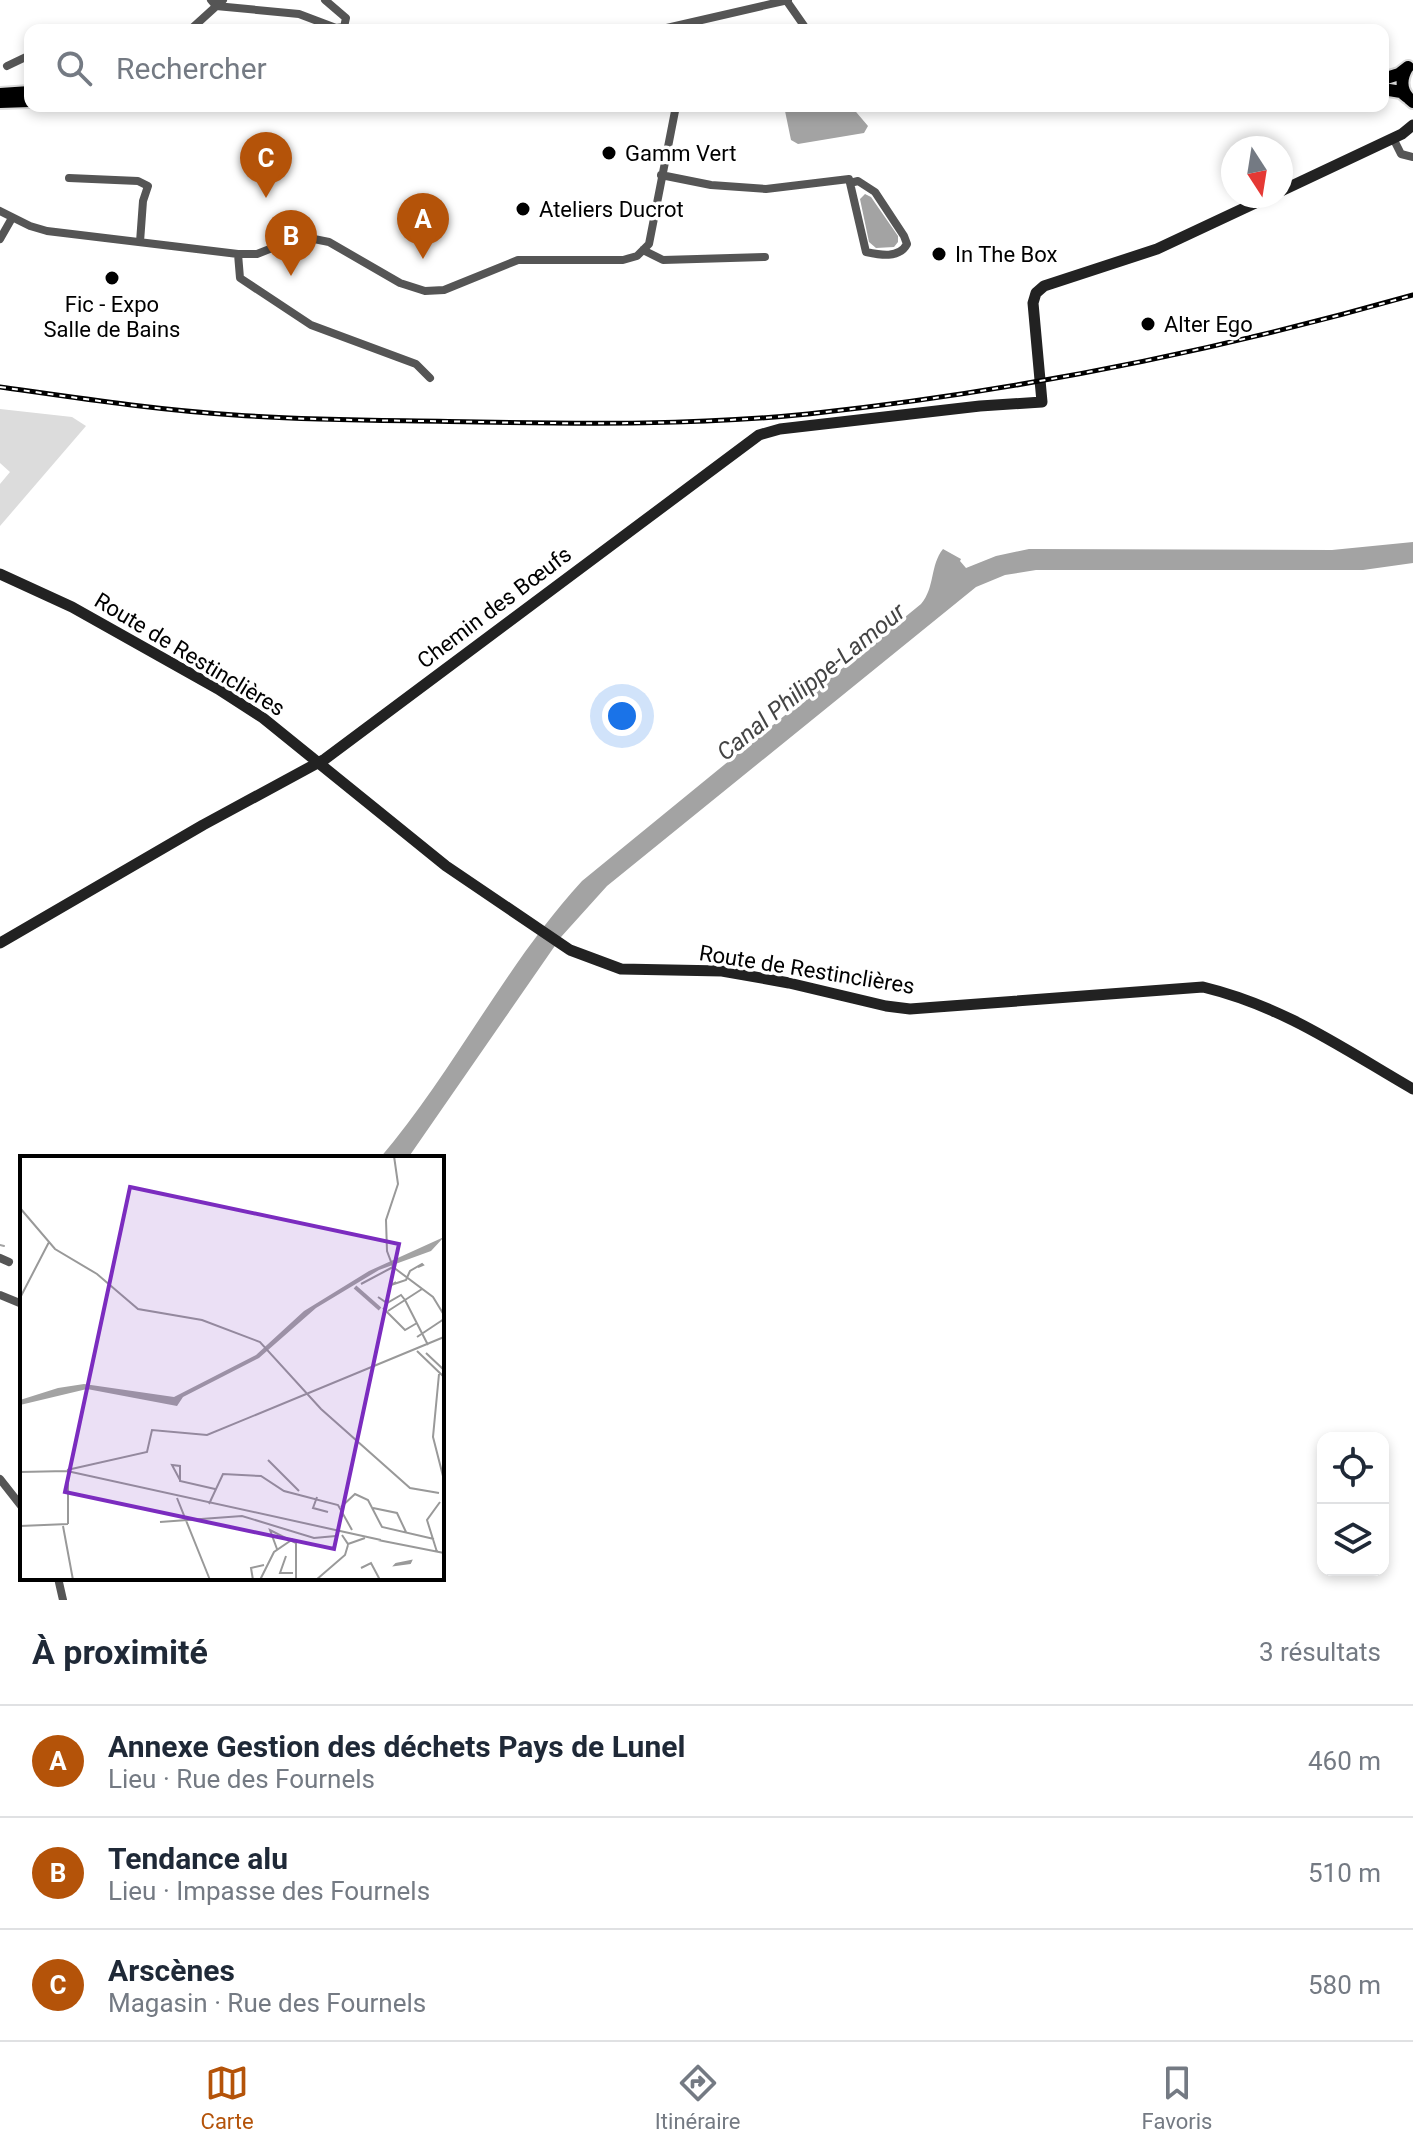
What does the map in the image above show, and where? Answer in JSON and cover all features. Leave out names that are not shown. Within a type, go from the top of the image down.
[{"type":"main road","points":[[1389,77],[1399,74],[1411,64]]},
{"type":"main road","points":[[1410,100],[1402,83],[1411,64]]},
{"type":"main road","points":[[1389,90],[1401,92],[1410,100]]},
{"type":"main road","points":[[0,94],[24,92]]},
{"type":"main road","points":[[0,102],[24,101]]},
{"type":"street","points":[[325,0],[346,18],[345,24]]},
{"type":"street","points":[[684,24],[787,0],[803,24]]},
{"type":"street","points":[[196,24],[216,2],[299,14],[325,24]]},
{"type":"street","points":[[7,66],[24,58]]},
{"type":"street","points":[[1394,137],[1411,120],[1410,100]]},
{"type":"street","points":[[0,211],[47,231],[238,254],[257,254],[290,241],[314,239],[329,242],[400,283],[425,291],[444,290],[518,260],[623,260],[637,256],[649,244],[675,112]]},
{"type":"street","points":[[1293,185],[1413,125]]},
{"type":"street","points":[[1394,137],[1401,154],[1413,157]]},
{"type":"street","points":[[661,175],[711,185],[766,189],[849,179],[866,252],[896,254],[904,250],[907,244],[904,236],[875,192],[858,181],[850,183]]},
{"type":"street","points":[[69,178],[138,181],[148,186],[143,201],[140,242]]},
{"type":"street","name":"Chemin des Bœufs","points":[[0,943],[338,749],[759,435],[980,406],[1042,402],[1033,303],[1036,293],[1044,286],[1157,249],[1244,208]]},
{"type":"street","points":[[0,239],[12,218]]},
{"type":"street","points":[[643,250],[663,260],[765,257]]},
{"type":"street","points":[[238,254],[240,278],[311,325],[416,364],[430,378]]},
{"type":"street","name":"Route de Restinclières","points":[[0,574],[72,607],[218,689],[263,718],[446,866],[536,928],[596,961],[621,969],[722,971],[910,1009],[1203,987],[1243,998],[1300,1021],[1413,1089]]},
{"type":"street","points":[[0,1295],[20,1303]]},
{"type":"street","points":[[0,1479],[20,1504]]},
{"type":"street","points":[[58,1580],[63,1600]]},
{"type":"shaded area","points":[[785,112],[856,112],[868,126],[864,133],[798,144],[791,140]]},
{"type":"shaded area","points":[[865,194],[871,197],[898,236],[894,247],[876,248],[869,242],[860,199]]},
{"type":"shaded area","points":[[0,409],[72,417],[86,426],[0,526],[0,484],[10,472],[0,463]]},
{"type":"shaded area","points":[[1413,542],[1413,563],[1363,570],[1036,570],[1005,575],[976,587],[607,886],[561,937],[409,1156],[382,1156],[432,1090],[528,947],[582,881],[921,604],[929,591],[936,562],[943,549],[961,559],[966,568],[996,556],[1029,549],[1332,550]]},
{"type":"waterway","points":[[0,1245],[4,1246]]},
{"type":"railway","points":[[0,387],[176,410],[296,418],[520,423],[767,418],[961,394],[1113,367],[1264,334],[1413,295]]},
{"type":"place","name":"Gamm Vert","points":[[609,153]]},
{"type":"place","name":"Arscènes","points":[[266,198]]},
{"type":"place","name":"Ateliers Ducrot","points":[[523,209]]},
{"type":"place","name":"In The Box","points":[[939,254]]},
{"type":"place","name":"Annexe Gestion des déchets Pays de Lunel","points":[[423,259]]},
{"type":"place","name":"Tendance alu","points":[[291,276]]},
{"type":"place","name":"Fic - Expo Salle de Bains","points":[[112,278]]},
{"type":"place","name":"Alter Ego","points":[[1148,324]]},
{"type":"water label","name":"Canal Philippe-Lamour","points":[[811,682]]}]
